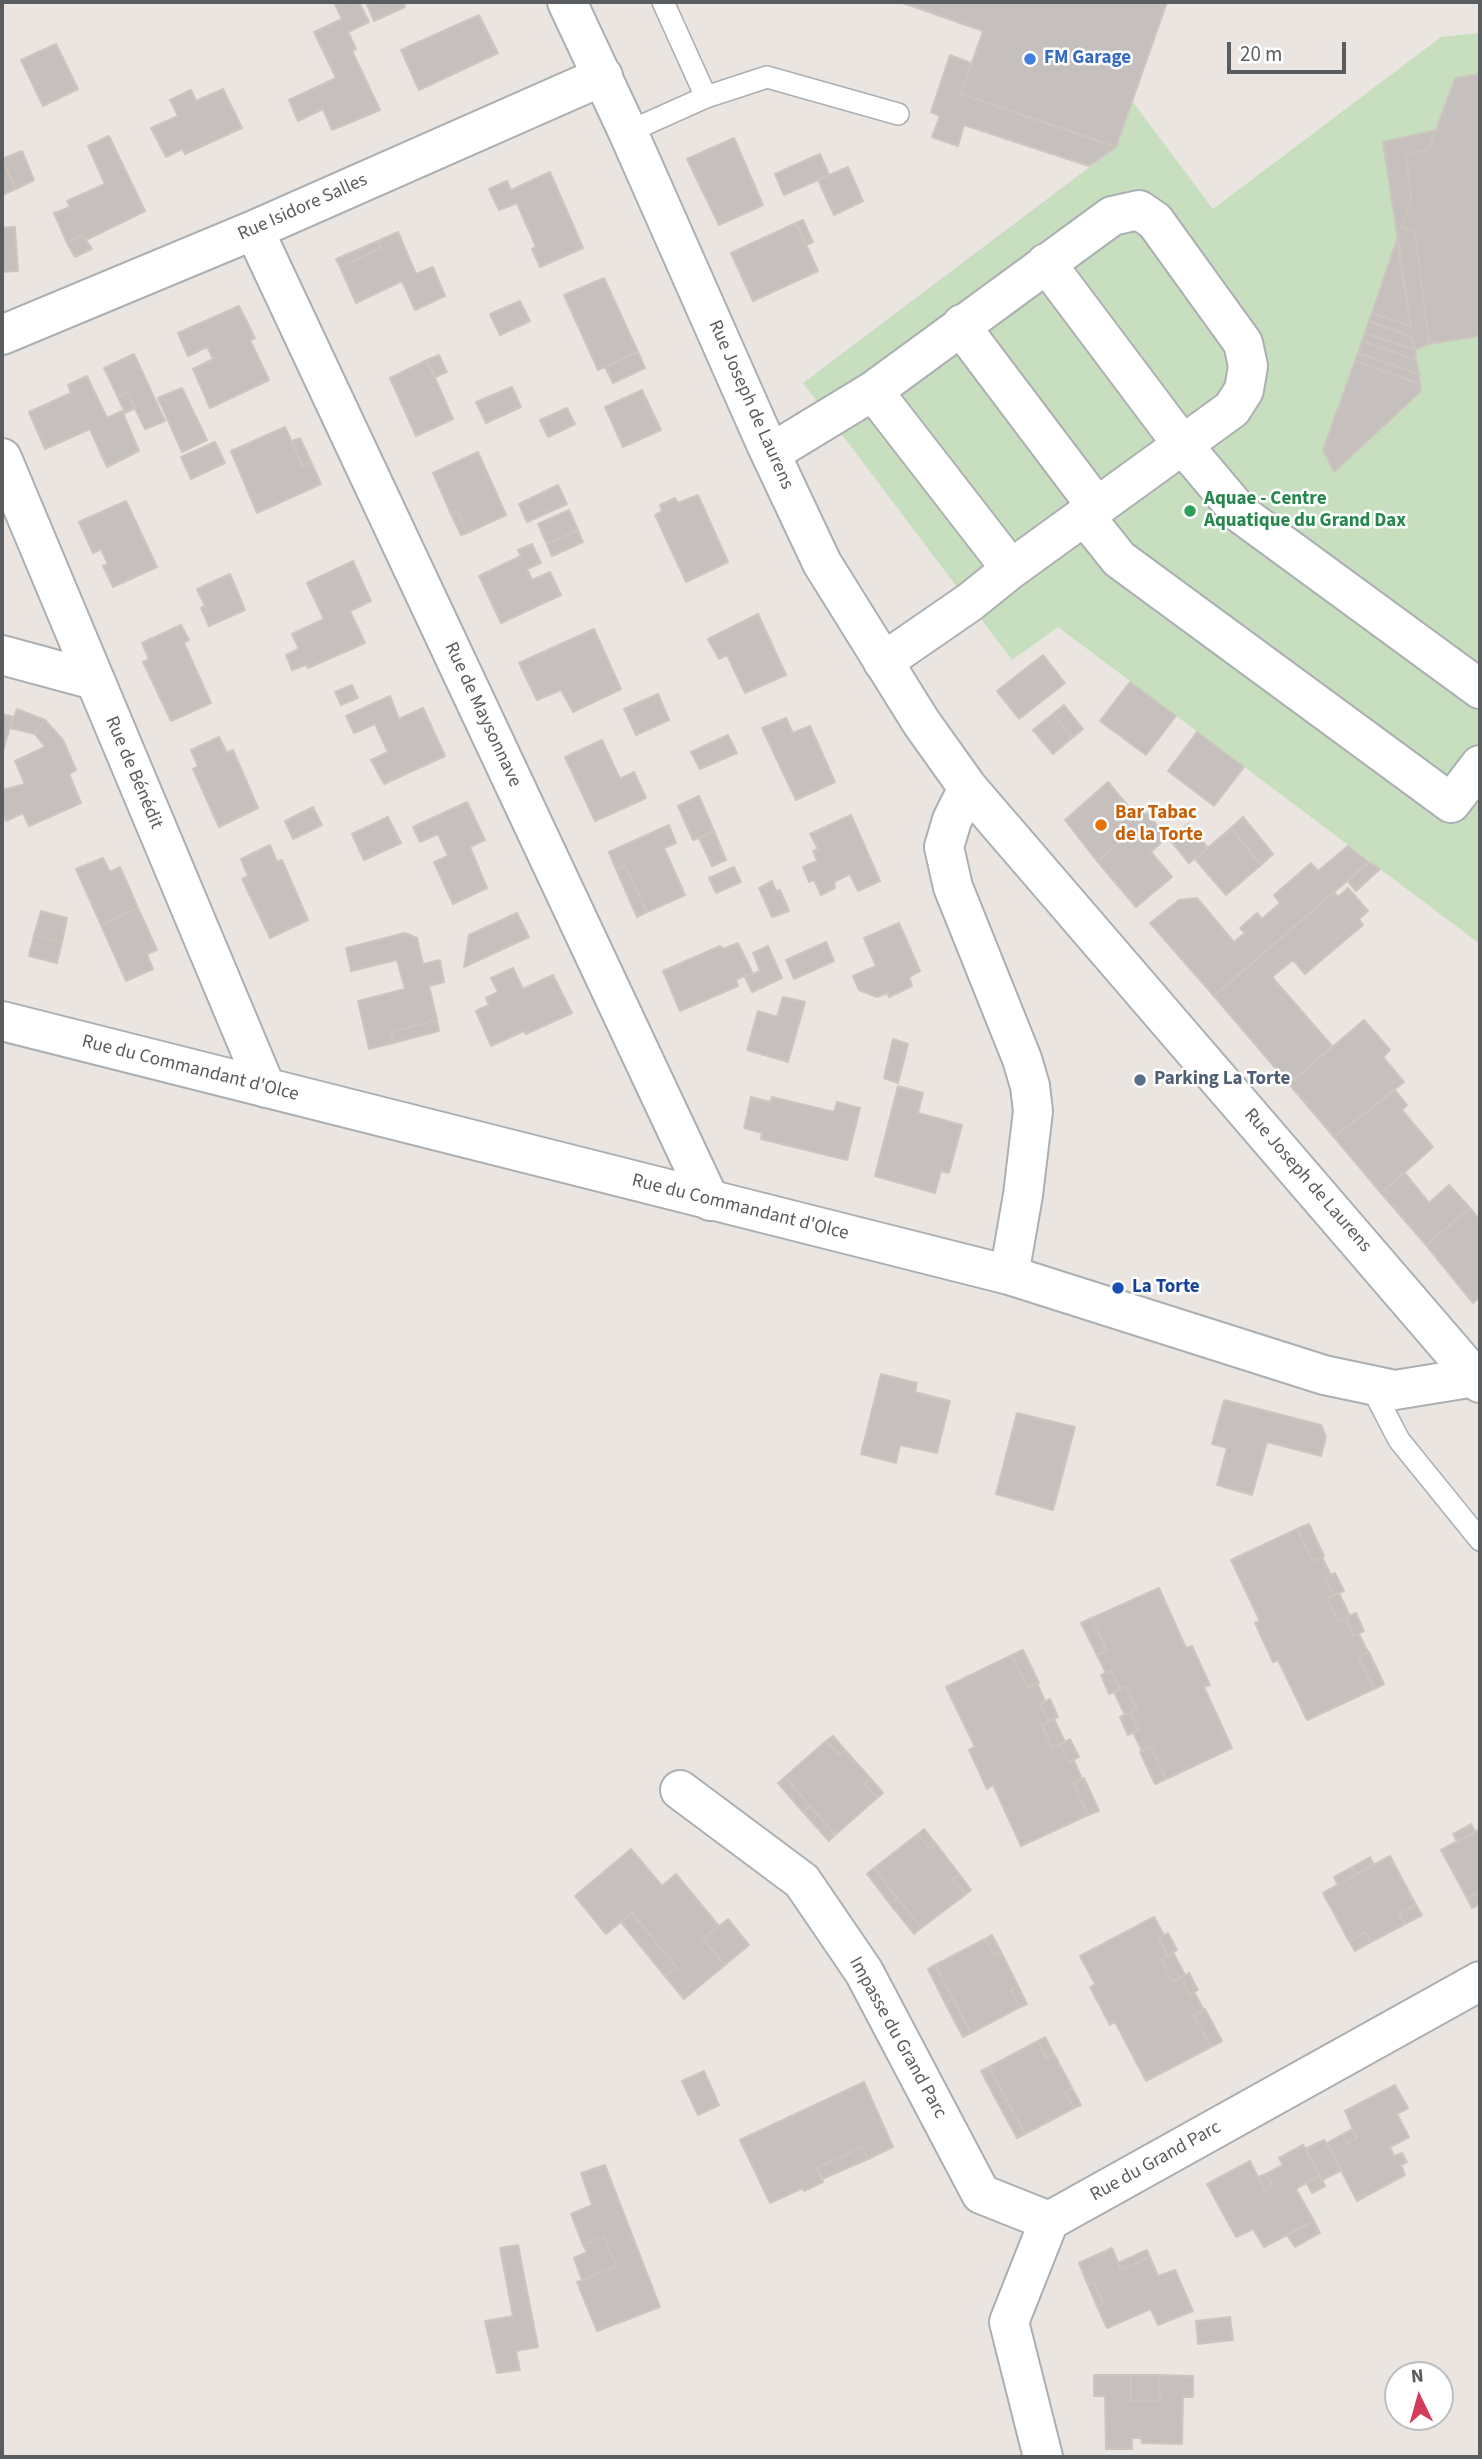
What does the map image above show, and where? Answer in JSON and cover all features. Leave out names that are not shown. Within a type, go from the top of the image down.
[{"type":"street","name":"Rue Joseph de Laurens","points":[[567,2],[603,76],[822,563],[921,722],[968,788],[1478,1380]]},
{"type":"street","name":"Rue Isidore Salles","points":[[2,335],[254,230],[603,76]]},
{"type":"street","points":[[771,453],[873,391],[1112,216],[1139,210],[1155,221],[1242,343],[1248,366],[1244,390],[1231,409],[1011,569],[970,602],[883,662]]},
{"type":"street","name":"Rue de Maysonnave","points":[[254,230],[710,1201]]},
{"type":"street","points":[[1046,263],[1182,444],[1241,514],[1480,689]]},
{"type":"street","points":[[962,324],[1090,511],[1119,559],[1451,803],[1480,765]]},
{"type":"street","points":[[873,391],[1011,569]]},
{"type":"street","name":"Rue de Bénédit","points":[[2,458],[265,1088]]},
{"type":"street","points":[[2,655],[94,680]]},
{"type":"street","points":[[968,788],[952,821],[944,847],[953,887],[1022,1059],[1030,1086],[1033,1111],[1009,1275]]},
{"type":"street","name":"Rue du Commandant d'Olce","points":[[2,1021],[1009,1275],[1324,1375],[1395,1390],[1478,1380]]},
{"type":"street","name":"Impasse du Grand Parc","points":[[680,1790],[802,1881],[864,1972],[981,2194],[1049,2221]]},
{"type":"street","name":"Rue du Grand Parc","points":[[1049,2221],[1480,1982]]},
{"type":"street","points":[[1043,2457],[1009,2322],[1049,2221]]},
{"type":"lane","points":[[663,2],[706,97]]},
{"type":"lane","points":[[628,132],[706,97],[767,76],[898,114]]},
{"type":"lane","points":[[1370,1384],[1399,1440],[1480,1540]]},
{"type":"green space","name":"Aquae - Centre Aquatique du Grand Dax","points":[[1480,33],[1480,944],[1058,627],[1012,660],[803,383],[1116,147],[1132,101],[1213,209],[1441,37]]},
{"type":"building","points":[[334,2],[359,2],[369,22],[348,32],[356,49],[352,51],[380,110],[332,130],[323,109],[298,121],[289,100],[336,78],[314,32],[342,19]]},
{"type":"building","points":[[366,2],[403,2],[405,7],[374,21]]},
{"type":"building","points":[[900,2],[1167,2],[1116,147],[961,94],[983,31]]},
{"type":"building","points":[[479,15],[498,53],[419,90],[401,50]]},
{"type":"building","points":[[56,44],[78,89],[43,106],[21,60]]},
{"type":"building","points":[[950,55],[971,63],[961,94],[1116,147],[1089,166],[964,125],[958,146],[932,137],[940,116],[931,112]]},
{"type":"building","points":[[1480,74],[1480,336],[1429,344],[1415,232],[1402,227],[1411,199],[1406,155],[1429,149],[1455,78]]},
{"type":"building","points":[[223,89],[242,128],[185,154],[182,149],[166,157],[151,128],[178,116],[170,100],[191,90],[196,101]]},
{"type":"building","points":[[1436,130],[1429,149],[1406,155],[1411,199],[1402,227],[1415,232],[1429,344],[1415,350],[1412,337],[1369,321],[1372,313],[1411,326],[1383,142]]},
{"type":"building","points":[[109,136],[145,211],[86,240],[83,235],[67,243],[54,213],[70,207],[67,201],[105,184],[88,146]]},
{"type":"building","points":[[734,138],[763,205],[719,225],[687,159]]},
{"type":"building","points":[[22,151],[34,180],[16,189],[2,159]]},
{"type":"building","points":[[820,154],[829,175],[784,195],[775,174]]},
{"type":"building","points":[[2,159],[16,189],[2,195]]},
{"type":"building","points":[[848,167],[863,201],[834,215],[818,180]]},
{"type":"building","points":[[550,172],[583,248],[540,267],[532,249],[536,247],[517,203],[499,210],[489,189],[507,181],[511,190]]},
{"type":"building","points":[[803,220],[813,242],[806,245],[796,223]]},
{"type":"building","points":[[796,223],[818,271],[753,301],[731,253]]},
{"type":"building","points":[[15,227],[18,271],[2,272],[2,228]]},
{"type":"building","points":[[398,232],[416,274],[433,267],[445,296],[415,310],[402,281],[356,303],[340,267],[381,248],[378,241]]},
{"type":"building","points":[[83,235],[92,249],[75,257],[67,243]]},
{"type":"building","points":[[1397,240],[1411,326],[1372,313]]},
{"type":"building","points":[[378,241],[381,248],[340,267],[336,259]]},
{"type":"building","points":[[604,278],[638,352],[598,370],[564,295]]},
{"type":"building","points":[[520,301],[530,321],[500,335],[490,314]]},
{"type":"building","points":[[239,306],[255,338],[250,340],[269,380],[210,408],[193,369],[213,359],[207,347],[188,356],[178,333]]},
{"type":"building","points":[[1369,321],[1412,337],[1415,350],[1365,333]]},
{"type":"building","points":[[1365,333],[1415,350],[1416,360],[1362,341]]},
{"type":"building","points":[[1362,341],[1416,360],[1419,374],[1358,353]]},
{"type":"building","points":[[638,352],[645,368],[613,383],[605,367]]},
{"type":"building","points":[[1358,353],[1419,374],[1420,384],[1355,361]]},
{"type":"building","points":[[134,354],[165,421],[145,429],[127,392],[118,397],[104,368]]},
{"type":"building","points":[[439,355],[447,372],[435,377],[427,360]]},
{"type":"building","points":[[427,360],[453,419],[416,436],[390,378]]},
{"type":"building","points":[[1355,361],[1420,384],[1421,391],[1334,472],[1323,450]]},
{"type":"building","points":[[87,376],[107,418],[122,411],[139,451],[107,467],[90,429],[45,449],[29,412],[71,393],[68,385]]},
{"type":"building","points":[[512,387],[521,407],[486,423],[476,402]]},
{"type":"building","points":[[182,388],[207,440],[182,452],[158,398]]},
{"type":"building","points":[[642,390],[661,430],[623,447],[605,407]]},
{"type":"building","points":[[127,392],[135,408],[125,413],[118,397]]},
{"type":"building","points":[[567,408],[575,424],[548,437],[540,420]]},
{"type":"building","points":[[285,427],[303,466],[311,462],[321,484],[257,513],[231,451]]},
{"type":"building","points":[[300,438],[311,462],[303,466],[292,441]]},
{"type":"building","points":[[215,442],[225,463],[191,479],[181,457]]},
{"type":"building","points":[[478,452],[506,515],[467,533],[457,511],[451,514],[433,473]]},
{"type":"building","points":[[558,485],[567,504],[527,522],[519,504]]},
{"type":"building","points":[[698,495],[728,562],[686,582],[655,515],[662,511],[660,505],[675,498],[678,503]]},
{"type":"building","points":[[126,501],[157,567],[113,587],[103,566],[108,564],[101,549],[93,553],[79,522]]},
{"type":"building","points":[[569,510],[578,530],[547,544],[538,524]]},
{"type":"building","points":[[457,511],[467,533],[461,535],[451,514]]},
{"type":"building","points":[[578,530],[583,542],[552,556],[547,544]]},
{"type":"building","points":[[532,544],[541,563],[527,569],[532,580],[550,572],[561,595],[501,623],[479,576],[521,556],[518,550]]},
{"type":"building","points":[[353,561],[371,601],[350,611],[365,643],[308,668],[306,665],[292,670],[286,655],[299,649],[292,634],[324,619],[307,583]]},
{"type":"building","points":[[230,574],[245,610],[209,626],[201,608],[205,606],[197,589]]},
{"type":"building","points":[[758,614],[786,675],[745,693],[727,655],[719,659],[708,639]]},
{"type":"building","points":[[181,625],[189,640],[184,643],[211,703],[171,721],[143,662],[149,659],[142,643]]},
{"type":"building","points":[[594,629],[621,689],[573,712],[561,690],[537,700],[519,663]]},
{"type":"building","points":[[1043,655],[1065,683],[1019,719],[997,691]]},
{"type":"building","points":[[1130,682],[1176,716],[1146,755],[1100,721]]},
{"type":"building","points":[[352,685],[358,698],[341,705],[335,692]]},
{"type":"building","points":[[658,694],[669,720],[636,735],[624,709]]},
{"type":"building","points":[[390,696],[399,719],[423,708],[445,756],[384,784],[371,760],[388,752],[375,724],[354,733],[346,716]]},
{"type":"building","points":[[1064,705],[1083,729],[1072,738],[1053,714]]},
{"type":"building","points":[[17,709],[45,720],[35,734],[10,728]]},
{"type":"building","points":[[2,714],[13,717],[2,754]]},
{"type":"building","points":[[1053,714],[1072,738],[1053,754],[1033,730]]},
{"type":"building","points":[[786,718],[793,733],[810,726],[835,782],[796,800],[762,728]]},
{"type":"building","points":[[45,720],[63,740],[76,770],[69,774],[81,803],[29,826],[23,813],[6,821],[2,814],[2,790],[25,784],[15,761],[45,747],[35,734]]},
{"type":"building","points":[[1197,732],[1244,767],[1214,806],[1168,771]]},
{"type":"building","points":[[728,735],[737,753],[700,769],[691,752]]},
{"type":"building","points":[[219,737],[227,753],[233,750],[258,808],[219,827],[193,769],[198,766],[191,750]]},
{"type":"building","points":[[602,740],[620,779],[634,772],[646,798],[595,821],[565,757]]},
{"type":"building","points":[[1108,782],[1142,823],[1097,861],[1065,820]]},
{"type":"building","points":[[699,796],[714,831],[693,840],[678,806]]},
{"type":"building","points":[[467,802],[485,840],[470,847],[487,888],[453,904],[434,862],[448,856],[438,834],[420,842],[413,827]]},
{"type":"building","points":[[313,807],[322,825],[293,839],[285,821]]},
{"type":"building","points":[[1143,809],[1167,837],[1151,852],[1172,877],[1136,907],[1097,861],[1142,823],[1135,815]]},
{"type":"building","points":[[851,815],[880,881],[858,891],[850,874],[834,882],[835,888],[821,895],[814,880],[809,882],[803,867],[817,861],[813,851],[818,849],[810,834]]},
{"type":"building","points":[[388,817],[401,843],[364,860],[352,834]]},
{"type":"building","points":[[1243,817],[1273,854],[1261,865],[1231,828]]},
{"type":"building","points":[[1188,824],[1208,848],[1189,863],[1170,840]]},
{"type":"building","points":[[669,825],[676,843],[664,848],[685,895],[647,912],[625,866],[616,869],[609,852]]},
{"type":"building","points":[[1231,828],[1261,865],[1226,895],[1195,859]]},
{"type":"building","points":[[714,831],[726,860],[712,866],[699,838]]},
{"type":"building","points":[[270,845],[277,862],[282,860],[308,920],[270,938],[242,879],[248,876],[241,859]]},
{"type":"building","points":[[1348,846],[1369,862],[1214,996],[1150,923],[1179,900],[1197,898],[1234,942],[1245,933],[1240,928],[1257,913],[1262,919],[1280,903],[1274,895],[1311,863],[1318,871]]},
{"type":"building","points":[[103,858],[110,872],[120,867],[138,908],[101,925],[76,869]]},
{"type":"building","points":[[1369,862],[1380,869],[1356,891],[1347,880]]},
{"type":"building","points":[[625,866],[647,912],[637,917],[616,869]]},
{"type":"building","points":[[734,867],[741,882],[716,893],[709,878]]},
{"type":"building","points":[[772,881],[776,891],[780,890],[789,911],[772,917],[759,888]]},
{"type":"building","points":[[1348,888],[1368,911],[1359,919],[1363,925],[1305,974],[1293,960],[1272,977],[1332,1046],[1289,1084],[1214,996],[1334,892],[1338,897]]},
{"type":"building","points":[[138,908],[157,950],[147,954],[153,969],[126,981],[101,925]]},
{"type":"building","points":[[41,911],[67,918],[62,942],[34,935]]},
{"type":"building","points":[[517,913],[529,937],[464,967],[469,935]]},
{"type":"building","points":[[899,923],[920,971],[909,977],[912,986],[889,997],[887,993],[877,997],[859,990],[853,976],[876,966],[864,938]]},
{"type":"building","points":[[405,933],[417,938],[423,964],[440,960],[444,982],[429,986],[437,1020],[391,1032],[393,1043],[369,1049],[358,1001],[405,989],[397,960],[351,971],[346,948]]},
{"type":"building","points":[[34,935],[62,942],[57,963],[29,956]]},
{"type":"building","points":[[826,942],[834,961],[794,979],[786,960]]},
{"type":"building","points":[[738,943],[752,972],[736,980],[738,986],[680,1011],[663,971],[720,946],[723,949]]},
{"type":"building","points":[[768,946],[782,978],[752,992],[745,977],[760,971],[753,953]]},
{"type":"building","points":[[513,968],[523,989],[553,975],[572,1013],[491,1046],[476,1011],[489,1005],[486,998],[498,992],[491,978]]},
{"type":"building","points":[[783,997],[805,1002],[788,1062],[747,1050],[758,1011],[777,1017]]},
{"type":"building","points":[[437,1020],[439,1031],[393,1043],[391,1032]]},
{"type":"building","points":[[1364,1020],[1390,1050],[1383,1057],[1404,1082],[1334,1137],[1289,1084]]},
{"type":"building","points":[[893,1039],[908,1044],[898,1083],[884,1078]]},
{"type":"building","points":[[898,1086],[923,1093],[918,1113],[962,1125],[949,1173],[941,1171],[935,1193],[875,1176]]},
{"type":"building","points":[[1395,1090],[1407,1105],[1402,1110],[1433,1147],[1381,1193],[1334,1137]]},
{"type":"building","points":[[751,1097],[770,1102],[772,1097],[834,1112],[837,1102],[860,1108],[847,1160],[761,1139],[762,1133],[744,1128]]},
{"type":"building","points":[[1404,1172],[1429,1203],[1449,1185],[1470,1208],[1426,1245],[1381,1193]]},
{"type":"building","points":[[1470,1208],[1480,1220],[1480,1297],[1473,1303],[1426,1245]]},
{"type":"building","points":[[881,1374],[917,1383],[915,1392],[950,1401],[937,1453],[900,1445],[896,1463],[861,1454]]},
{"type":"building","points":[[1224,1400],[1321,1425],[1326,1437],[1321,1456],[1267,1442],[1252,1495],[1217,1485],[1227,1448],[1212,1444]]},
{"type":"building","points":[[1017,1413],[1075,1427],[1053,1510],[996,1494]]},
{"type":"building","points":[[1309,1524],[1324,1556],[1313,1561],[1297,1529]]},
{"type":"building","points":[[1297,1529],[1313,1561],[1322,1557],[1331,1575],[1325,1578],[1334,1595],[1327,1599],[1338,1621],[1345,1618],[1354,1636],[1359,1634],[1368,1652],[1358,1657],[1374,1689],[1307,1720],[1278,1660],[1273,1662],[1255,1623],[1260,1621],[1231,1560]]},
{"type":"building","points":[[1335,1573],[1344,1591],[1334,1595],[1325,1578]]},
{"type":"building","points":[[1159,1588],[1186,1648],[1192,1646],[1210,1685],[1204,1687],[1232,1748],[1166,1779],[1151,1747],[1142,1751],[1133,1732],[1138,1730],[1131,1712],[1137,1709],[1126,1686],[1120,1689],[1111,1671],[1106,1673],[1097,1655],[1107,1651],[1092,1618]]},
{"type":"building","points":[[1339,1593],[1350,1616],[1338,1621],[1327,1599]]},
{"type":"building","points":[[1356,1613],[1364,1631],[1354,1636],[1345,1618]]},
{"type":"building","points":[[1092,1618],[1107,1651],[1097,1655],[1081,1623]]},
{"type":"building","points":[[1023,1650],[1039,1683],[1027,1687],[1012,1655]]},
{"type":"building","points":[[1369,1652],[1384,1684],[1374,1689],[1358,1657]]},
{"type":"building","points":[[1012,1655],[1027,1687],[1037,1683],[1045,1701],[1040,1704],[1049,1721],[1042,1725],[1052,1748],[1060,1744],[1068,1762],[1074,1761],[1082,1779],[1073,1783],[1088,1815],[1021,1846],[993,1785],[987,1789],[969,1750],[975,1747],[946,1687]]},
{"type":"building","points":[[1111,1671],[1120,1689],[1109,1694],[1101,1675]]},
{"type":"building","points":[[1126,1686],[1137,1709],[1125,1715],[1114,1692]]},
{"type":"building","points":[[1050,1699],[1058,1717],[1049,1721],[1040,1704]]},
{"type":"building","points":[[1131,1712],[1138,1730],[1128,1735],[1120,1717]]},
{"type":"building","points":[[1054,1719],[1065,1742],[1052,1748],[1042,1725]]},
{"type":"building","points":[[833,1736],[845,1750],[839,1755],[826,1741]]},
{"type":"building","points":[[1070,1739],[1079,1757],[1068,1762],[1060,1745]]},
{"type":"building","points":[[826,1741],[839,1755],[845,1750],[871,1779],[865,1784],[877,1798],[835,1835],[785,1777]]},
{"type":"building","points":[[1151,1747],[1166,1779],[1155,1784],[1140,1752]]},
{"type":"building","points":[[785,1777],[810,1806],[803,1812],[778,1783]]},
{"type":"building","points":[[1084,1778],[1099,1811],[1088,1815],[1073,1783]]},
{"type":"building","points":[[871,1779],[883,1793],[877,1798],[865,1784]]},
{"type":"building","points":[[810,1806],[835,1835],[829,1841],[803,1812]]},
{"type":"building","points":[[1471,1824],[1475,1832],[1457,1841],[1453,1834]]},
{"type":"building","points":[[924,1829],[936,1844],[930,1849],[918,1834]]},
{"type":"building","points":[[1480,1829],[1480,1891],[1467,1898],[1441,1850]]},
{"type":"building","points":[[918,1834],[930,1849],[936,1844],[960,1875],[953,1879],[965,1895],[921,1928],[874,1868]]},
{"type":"building","points":[[631,1849],[662,1886],[676,1874],[719,1926],[703,1939],[725,1965],[684,1999],[665,1976],[677,1968],[632,1913],[606,1934],[575,1896]]},
{"type":"building","points":[[1390,1856],[1416,1905],[1399,1914],[1405,1924],[1371,1942],[1366,1932],[1349,1941],[1323,1893]]},
{"type":"building","points":[[1370,1857],[1374,1865],[1356,1874],[1352,1867]]},
{"type":"building","points":[[1352,1867],[1356,1874],[1338,1885],[1334,1877]]},
{"type":"building","points":[[874,1868],[897,1898],[890,1904],[867,1874]]},
{"type":"building","points":[[960,1875],[971,1890],[965,1895],[953,1879]]},
{"type":"building","points":[[1480,1891],[1480,1904],[1472,1908],[1467,1898]]},
{"type":"building","points":[[897,1898],[921,1928],[914,1934],[890,1904]]},
{"type":"building","points":[[1416,1905],[1422,1915],[1405,1924],[1399,1914]]},
{"type":"building","points":[[632,1913],[677,1968],[665,1976],[621,1922]]},
{"type":"building","points":[[1154,1917],[1164,1935],[1159,1938],[1168,1956],[1161,1959],[1172,1982],[1180,1978],[1189,1995],[1194,1992],[1204,2010],[1194,2015],[1211,2047],[1146,2081],[1115,2022],[1110,2025],[1090,1987],[1095,1984],[1080,1956]]},
{"type":"building","points":[[728,1919],[749,1945],[725,1965],[703,1939]]},
{"type":"building","points":[[1366,1932],[1371,1942],[1355,1951],[1349,1941]]},
{"type":"building","points":[[1168,1933],[1177,1950],[1168,1956],[1159,1938]]},
{"type":"building","points":[[992,1935],[1001,1952],[994,1956],[985,1939]]},
{"type":"building","points":[[985,1939],[994,1956],[1001,1952],[1018,1986],[1011,1990],[1020,2007],[971,2033],[935,1965]]},
{"type":"building","points":[[1173,1952],[1185,1975],[1172,1982],[1161,1959]]},
{"type":"building","points":[[935,1965],[953,1999],[945,2003],[928,1969]]},
{"type":"building","points":[[1189,1973],[1198,1990],[1189,1995],[1180,1978]]},
{"type":"building","points":[[1018,1986],[1027,2004],[1020,2007],[1011,1990]]},
{"type":"building","points":[[953,1999],[971,2033],[963,2037],[945,2003]]},
{"type":"building","points":[[1205,2009],[1222,2041],[1211,2047],[1194,2015]]},
{"type":"building","points":[[1045,2037],[1054,2054],[1046,2058],[1038,2041]]},
{"type":"building","points":[[1038,2041],[1046,2058],[1054,2054],[1072,2088],[1065,2092],[1074,2108],[1025,2134],[989,2067]]},
{"type":"building","points":[[989,2067],[1007,2100],[999,2105],[981,2071]]},
{"type":"building","points":[[704,2071],[719,2105],[698,2115],[682,2081]]},
{"type":"building","points":[[864,2082],[893,2147],[868,2159],[862,2147],[817,2168],[823,2182],[770,2203],[740,2140]]},
{"type":"building","points":[[1395,2085],[1408,2108],[1397,2114],[1409,2137],[1390,2147],[1394,2156],[1402,2153],[1407,2162],[1401,2165],[1405,2175],[1357,2201],[1327,2143],[1343,2134],[1347,2143],[1357,2138],[1345,2111]]},
{"type":"building","points":[[1072,2088],[1081,2105],[1074,2108],[1065,2092]]},
{"type":"building","points":[[1007,2100],[1025,2134],[1017,2138],[999,2105]]},
{"type":"building","points":[[1353,2129],[1357,2138],[1347,2143],[1343,2134]]},
{"type":"building","points":[[1324,2140],[1342,2170],[1322,2180],[1305,2149]]},
{"type":"building","points":[[1303,2145],[1320,2175],[1296,2189],[1314,2221],[1264,2247],[1253,2229],[1236,2237],[1207,2184],[1250,2161],[1265,2191],[1273,2186],[1266,2174],[1283,2165],[1279,2158]]},
{"type":"building","points":[[862,2147],[868,2159],[822,2179],[817,2168]]},
{"type":"building","points":[[605,2165],[660,2307],[597,2331],[577,2282],[616,2266],[604,2236],[583,2245],[571,2214],[592,2205],[581,2173]]},
{"type":"building","points":[[1266,2174],[1273,2186],[1265,2191],[1258,2177]]},
{"type":"building","points":[[1320,2175],[1325,2186],[1312,2193],[1306,2182]]},
{"type":"building","points":[[1314,2221],[1320,2233],[1295,2247],[1287,2235]]},
{"type":"building","points":[[604,2236],[616,2266],[582,2280],[574,2258],[587,2252],[583,2245]]},
{"type":"building","points":[[518,2245],[538,2347],[516,2351],[520,2370],[497,2373],[485,2321],[513,2316],[500,2248]]},
{"type":"building","points":[[1112,2248],[1121,2270],[1150,2257],[1158,2276],[1175,2270],[1193,2311],[1158,2325],[1151,2309],[1107,2328],[1097,2306],[1103,2304],[1094,2282],[1088,2285],[1079,2263]]},
{"type":"building","points":[[1147,2250],[1150,2257],[1121,2270],[1118,2263]]},
{"type":"building","points":[[1094,2282],[1103,2304],[1097,2306],[1088,2285]]},
{"type":"building","points":[[1230,2317],[1233,2340],[1198,2344],[1196,2321]]},
{"type":"building","points":[[1094,2375],[1131,2375],[1131,2401],[1160,2401],[1159,2375],[1193,2376],[1193,2397],[1183,2397],[1182,2444],[1142,2443],[1141,2438],[1132,2438],[1132,2449],[1106,2449],[1105,2396],[1094,2396]]},
{"type":"building","points":[[1131,2375],[1159,2375],[1160,2401],[1131,2401]]},
{"type":"place","name":"FM Garage","points":[[1030,59]]},
{"type":"place","name":"Aquae - Centre Aquatique du Grand Dax","points":[[1190,511]]},
{"type":"place","name":"Bar Tabac de la Torte","points":[[1101,825]]},
{"type":"place","name":"Parking La Torte","points":[[1140,1080]]},
{"type":"place","name":"La Torte","points":[[1118,1288]]}]
